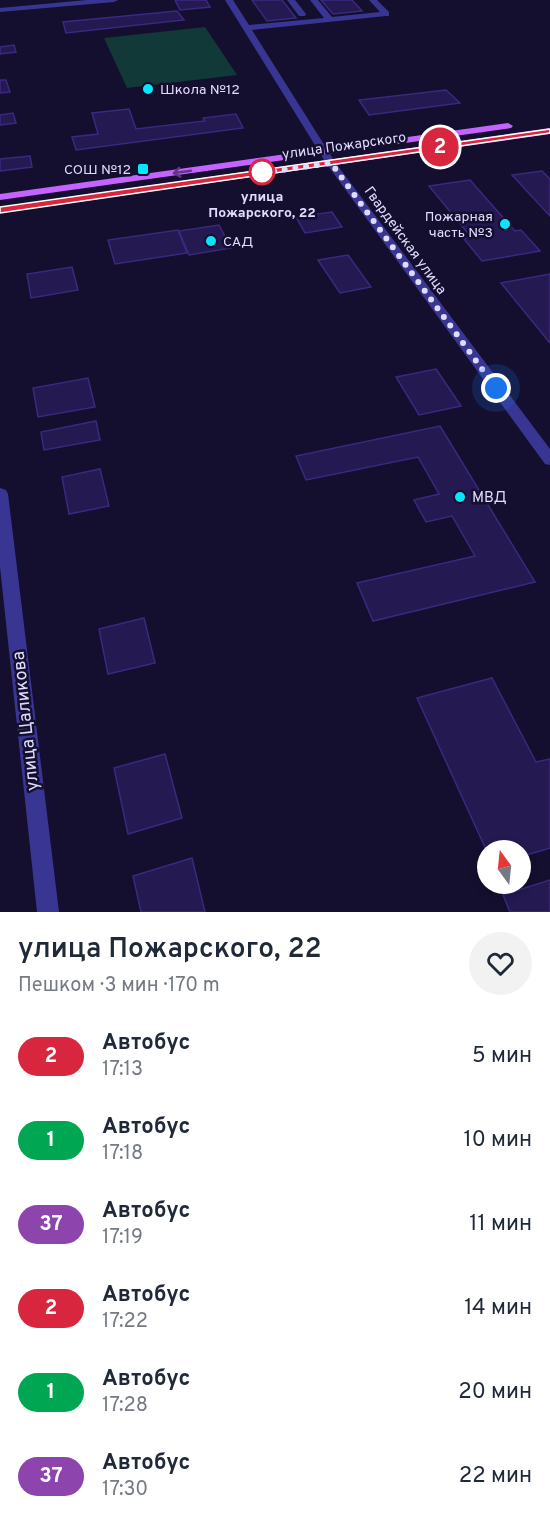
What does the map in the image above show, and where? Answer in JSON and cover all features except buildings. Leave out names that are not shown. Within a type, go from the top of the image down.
[{"type":"main road","name":"улица Пожарского","points":[[0,210],[550,121]]},
{"type":"main road","name":"улица Пожарского","points":[[0,197],[550,131]]},
{"type":"street","points":[[0,10],[114,0]]},
{"type":"street","name":"Гвардейская улица","points":[[229,0],[327,157],[550,460]]},
{"type":"street","points":[[291,0],[302,14]]},
{"type":"street","points":[[314,0],[330,20]]},
{"type":"street","points":[[248,28],[386,15],[373,0]]},
{"type":"street","name":"улица Цаликова","points":[[0,494],[48,912]]},
{"type":"green space","points":[[205,27],[237,75],[127,88],[104,38]]},
{"type":"bus line","name":"2","points":[[0,210],[550,131]]},
{"type":"place","name":"Школа №12","points":[[148,89]]},
{"type":"place","name":"СОШ №12","points":[[143,169]]},
{"type":"place","name":"улица Пожарского, 22","points":[[262,172]]},
{"type":"place","name":"Пожарная часть №3","points":[[505,224]]},
{"type":"place","name":"САД","points":[[211,241]]},
{"type":"place","name":"МВД","points":[[460,497]]},
{"type":"route","points":[[262,172],[252,174],[331,163],[496,388]]}]
